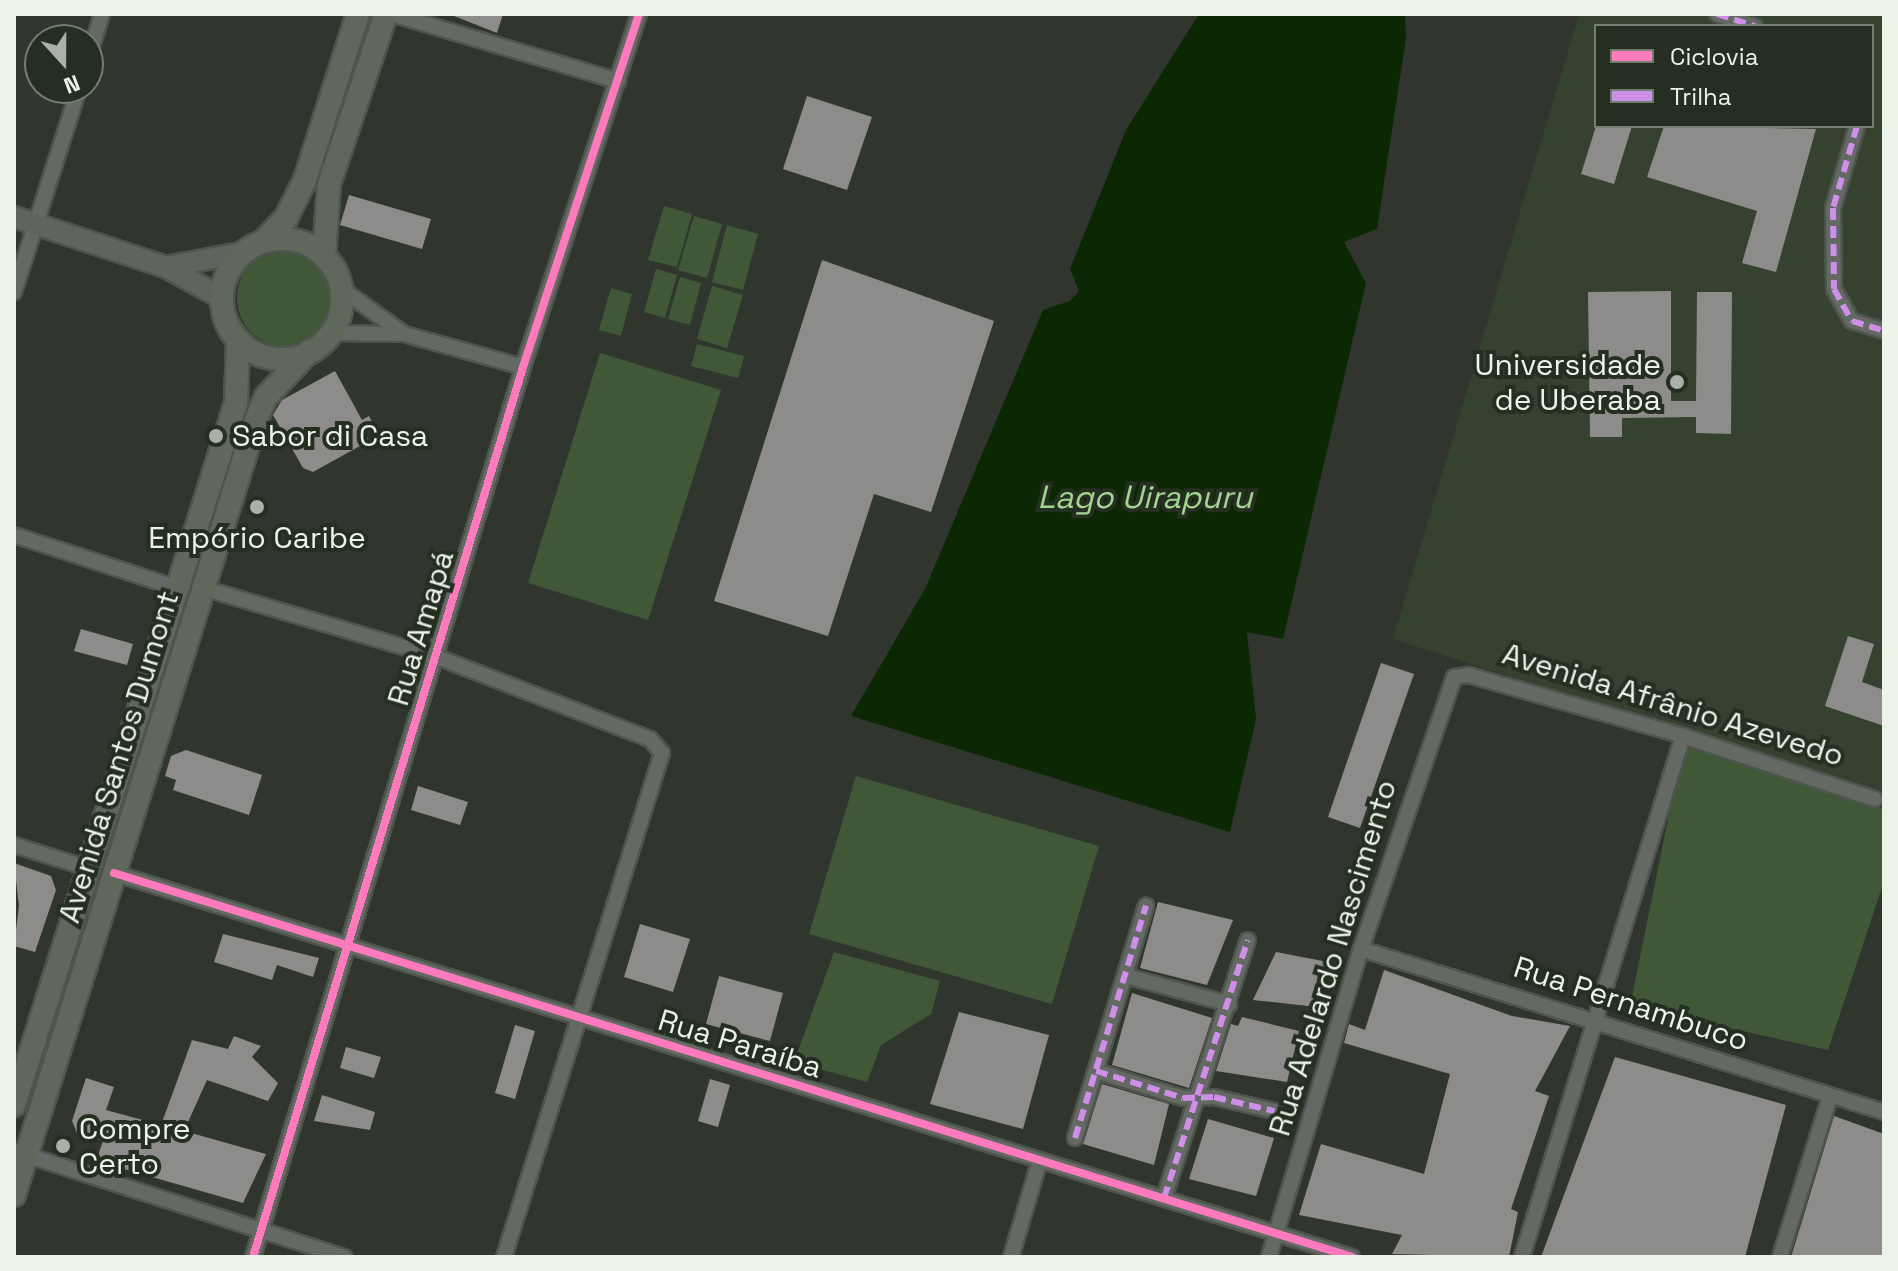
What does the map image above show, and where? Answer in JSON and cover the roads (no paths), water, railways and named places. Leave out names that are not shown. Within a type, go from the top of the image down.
[{"type":"main road","points":[[222,298],[241,253],[263,242],[286,218],[305,180],[358,14]]},
{"type":"main road","points":[[324,256],[329,184],[389,14]]},
{"type":"main road","points":[[263,242],[296,240],[324,256],[343,290],[333,333]]},
{"type":"main road","name":"Avenida Santos Dumont","points":[[14,1105],[180,589],[236,403],[238,340],[222,298]]},
{"type":"main road","name":"Avenida Santos Dumont","points":[[14,1195],[21,1153],[266,397],[308,352],[333,333]]},
{"type":"main road","points":[[238,340],[271,357],[308,352]]},
{"type":"street","points":[[389,14],[618,81]]},
{"type":"street","name":"Rua Amapá","points":[[253,1257],[523,367],[639,14]]},
{"type":"street","points":[[1717,14],[1749,24]]},
{"type":"street","points":[[14,292],[74,104]]},
{"type":"street","points":[[1856,128],[1833,208],[1834,289],[1852,321],[1884,331]]},
{"type":"street","points":[[14,217],[166,267],[222,298]]},
{"type":"street","points":[[166,267],[241,253]]},
{"type":"street","points":[[343,290],[404,334]]},
{"type":"street","points":[[333,333],[404,334],[523,367]]},
{"type":"street","points":[[14,535],[180,589]]},
{"type":"street","points":[[203,588],[437,657],[658,745],[662,762],[504,1257]]},
{"type":"street","name":"Avenida Afrânio Azevedo","points":[[1454,677],[1468,675],[1683,736],[1875,799]]},
{"type":"street","name":"Rua Adelardo Nascimento","points":[[1269,1257],[1361,949],[1454,677]]},
{"type":"street","points":[[1522,1257],[1593,1018],[1683,736]]},
{"type":"street","points":[[14,845],[90,869]]},
{"type":"street","name":"Rua Paraíba","points":[[114,873],[581,1021],[1352,1257]]},
{"type":"street","points":[[1075,1138],[1146,906]]},
{"type":"street","points":[[1164,1198],[1201,1098],[1248,940]]},
{"type":"street","name":"Rua Pernambuco","points":[[1361,949],[1593,1018],[1884,1112]]},
{"type":"street","points":[[1126,976],[1229,1004]]},
{"type":"street","points":[[1096,1071],[1201,1098],[1274,1111]]},
{"type":"street","points":[[1780,1257],[1830,1096]]},
{"type":"street","points":[[21,1153],[344,1257]]},
{"type":"street","points":[[1011,1257],[1040,1160]]},
{"type":"water","name":"Lago Uirapuru","points":[[1199,14],[1405,14],[1406,38],[1377,229],[1344,242],[1366,283],[1283,639],[1247,632],[1256,719],[1230,832],[851,716],[925,589],[1043,310],[1070,301],[1079,291],[1070,269],[1126,130]]},
{"type":"place","name":"Universidade de Uberaba","points":[[1677,382]]},
{"type":"place","name":"Sabor di Casa","points":[[216,436]]},
{"type":"place","name":"Empório Caribe","points":[[257,507]]},
{"type":"place","name":"Compre Certo","points":[[63,1146]]}]
